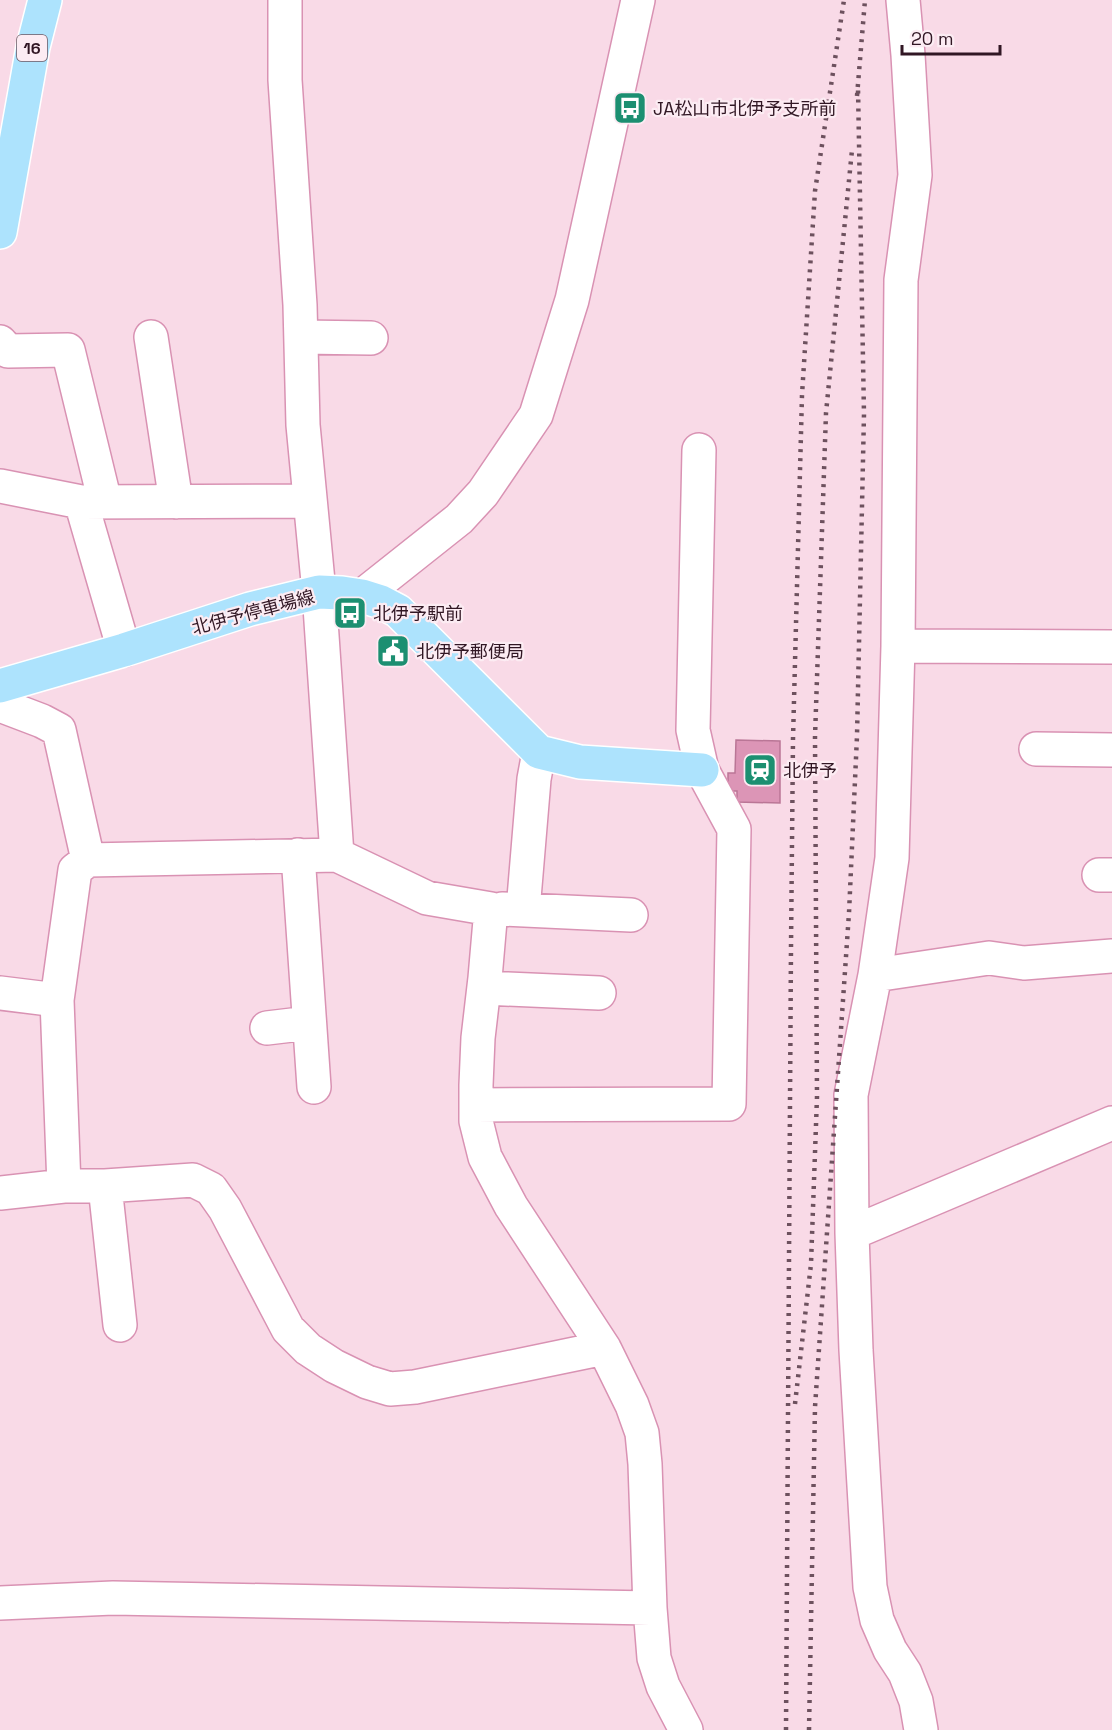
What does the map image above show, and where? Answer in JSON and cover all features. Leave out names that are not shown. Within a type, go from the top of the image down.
[{"type":"main road","name":"16","points":[[0,232],[33,47],[45,0]]},
{"type":"main road","name":"北伊予停車場線","points":[[0,686],[124,650],[250,609],[319,592],[342,593],[381,602],[398,611],[539,752]]},
{"type":"main road","points":[[539,752],[580,762],[702,770]]},
{"type":"street","points":[[285,0],[285,80],[301,337],[303,425],[319,592],[338,855]]},
{"type":"street","points":[[362,596],[459,519],[483,493],[536,415],[572,300],[638,0]]},
{"type":"street","points":[[903,0],[915,175],[902,280],[898,646],[892,858],[875,975],[851,1095],[852,1233],[856,1350],[870,1587],[877,1620],[890,1650],[905,1673],[916,1701],[921,1730]]},
{"type":"street","points":[[150,337],[176,502]]},
{"type":"street","points":[[301,337],[371,338]]},
{"type":"street","points":[[0,342],[8,351],[69,350],[93,502],[124,650]]},
{"type":"street","points":[[476,1105],[729,1104],[734,829],[702,770],[693,730],[699,450]]},
{"type":"street","points":[[0,486],[93,502],[310,501]]},
{"type":"street","points":[[898,646],[1112,646]]},
{"type":"street","points":[[0,705],[59,730],[88,860]]},
{"type":"street","points":[[1036,749],[1112,750]]},
{"type":"street","points":[[523,910],[534,779],[539,752]]},
{"type":"street","points":[[298,855],[314,1087]]},
{"type":"street","points":[[64,1186],[57,1000],[75,870],[88,860],[338,855],[427,898],[491,909],[631,915]]},
{"type":"street","points":[[491,909],[478,1038],[476,1105],[476,1121],[484,1157],[511,1206],[604,1348],[632,1405],[642,1433],[654,1658],[663,1686],[686,1730]]},
{"type":"street","points":[[875,975],[989,957],[1024,963],[1112,956]]},
{"type":"street","points":[[484,988],[599,993]]},
{"type":"street","points":[[0,993],[57,1000]]},
{"type":"street","points":[[267,1028],[309,1023]]},
{"type":"street","points":[[852,1233],[1112,1123]]},
{"type":"street","points":[[0,1193],[64,1186],[105,1186],[193,1180],[211,1189],[225,1209],[288,1329],[308,1349],[334,1366],[367,1382],[390,1389],[416,1386],[604,1348]]},
{"type":"street","points":[[105,1186],[120,1325]]},
{"type":"street","points":[[0,1603],[113,1598],[650,1608]]},
{"type":"building","name":"北伊予","points":[[736,740],[780,741],[780,803],[737,802],[737,791],[728,791],[728,773],[735,773]]},
{"type":"railway","points":[[786,1730],[793,739],[802,395],[815,191],[844,0]]},
{"type":"railway","points":[[857,96],[865,0]]},
{"type":"railway","points":[[809,1730],[815,1407],[849,913],[857,736],[864,414],[858,88]]},
{"type":"railway","points":[[795,1404],[811,1264],[817,1097],[815,737],[826,413],[852,150]]},
{"type":"place","name":"JA松山市北伊予支所前","points":[[630,108]]},
{"type":"place","name":"北伊予駅前","points":[[350,613]]},
{"type":"place","name":"北伊予郵便局","points":[[393,651]]},
{"type":"place","name":"北伊予","points":[[760,770]]}]
